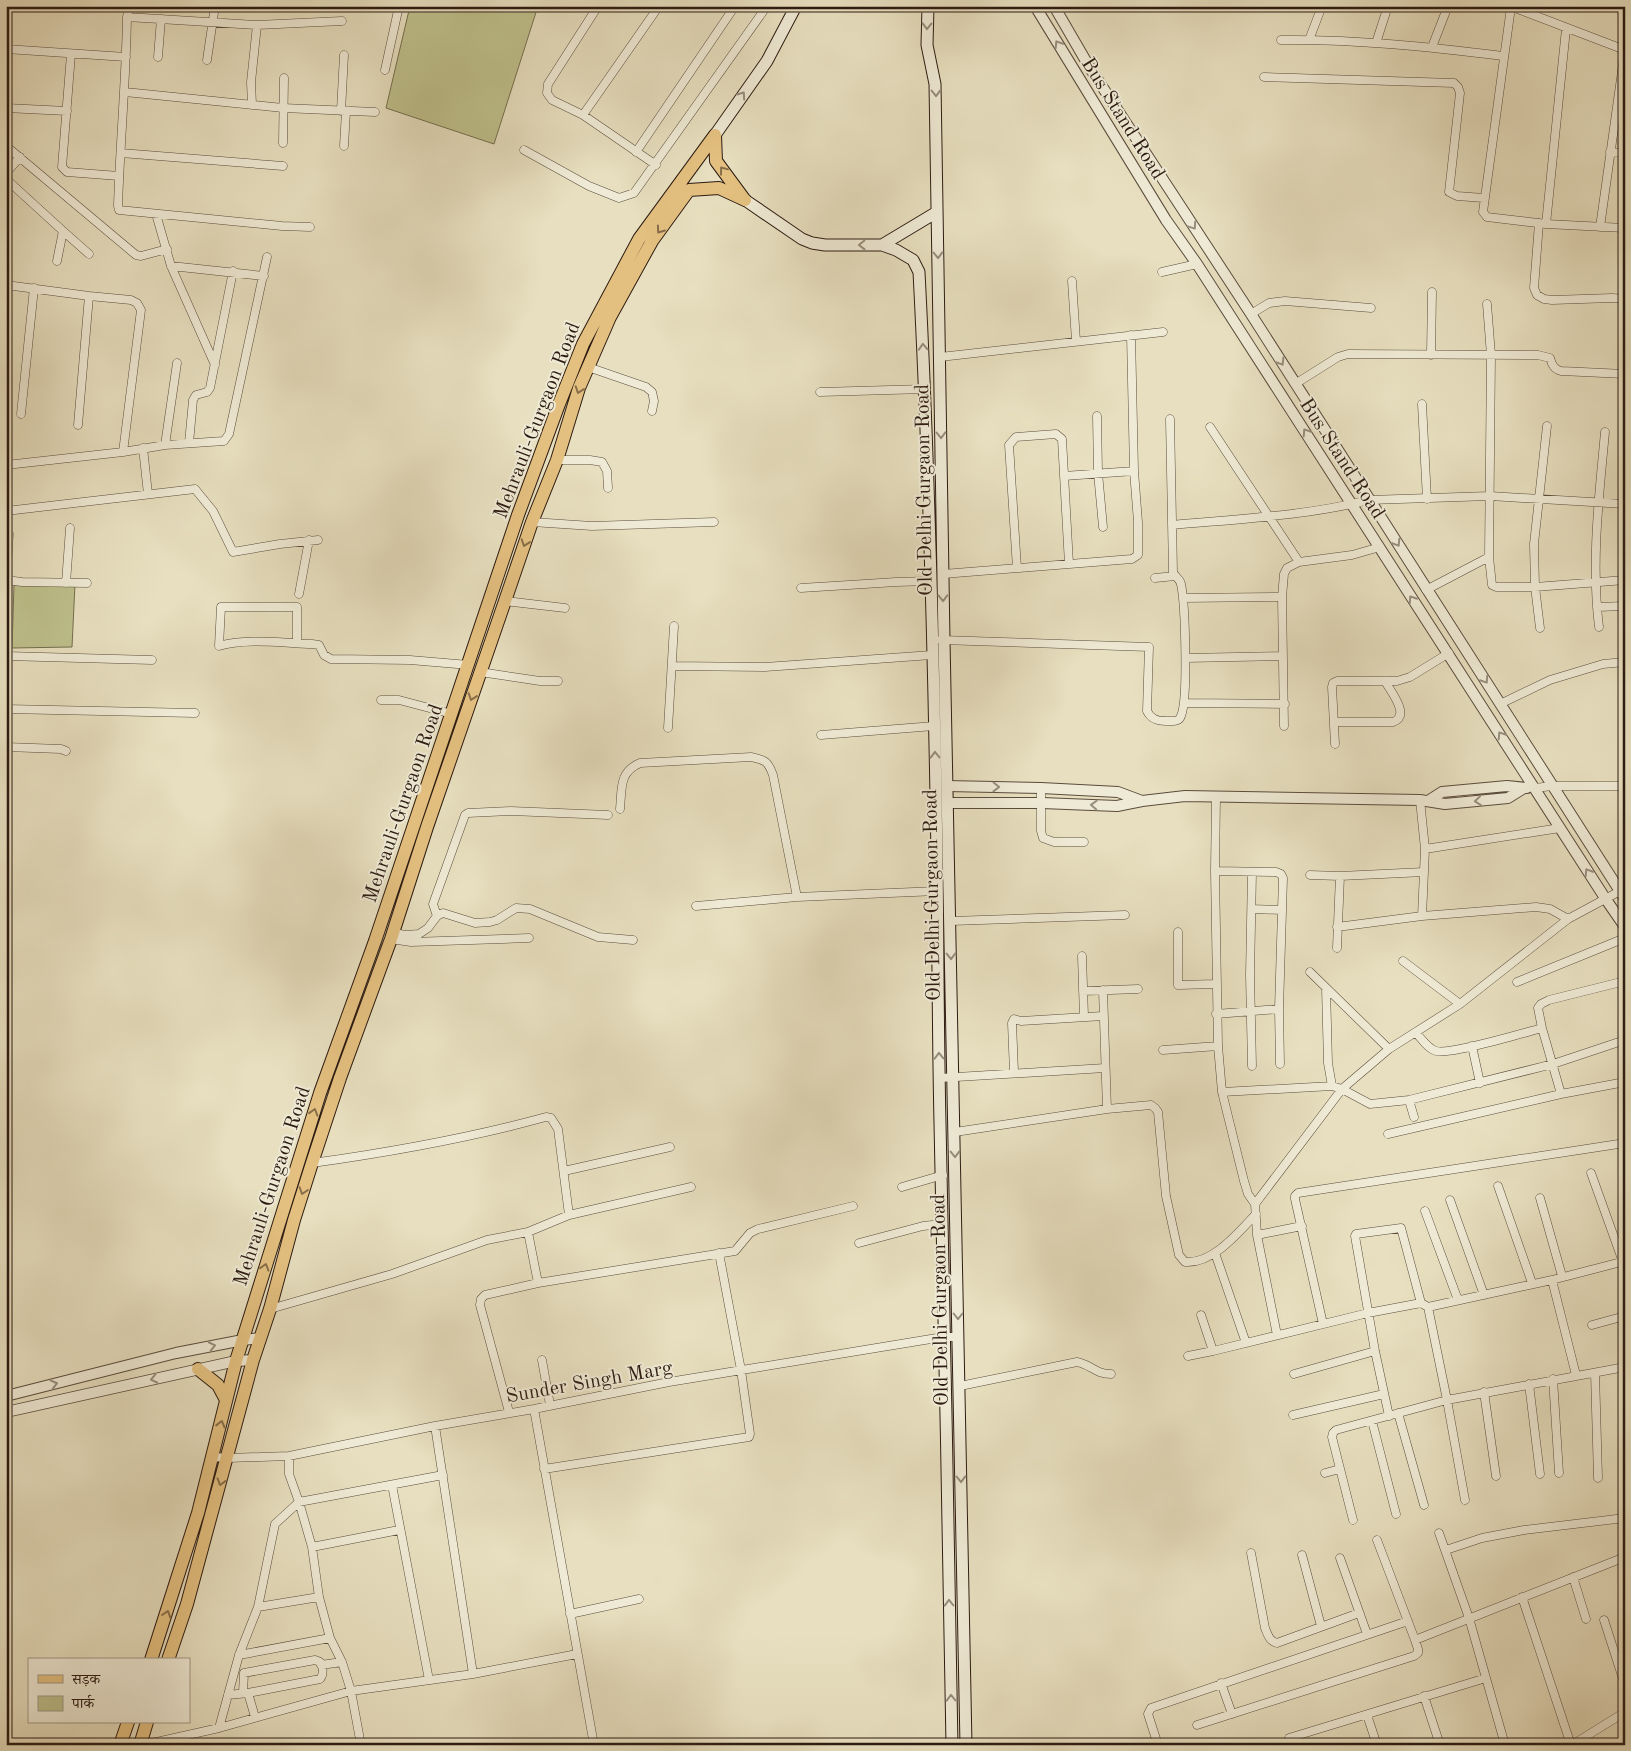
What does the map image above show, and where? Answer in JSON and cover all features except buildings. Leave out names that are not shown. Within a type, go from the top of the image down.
[{"type":"main road","name":"Mehrauli-Gurgaon Road","points":[[152,1658],[196,1521],[236,1360],[320,1093],[375,941],[518,515],[559,404],[583,344],[639,239],[767,61],[796,6]]},
{"type":"main road","name":"Old Delhi Gurgaon Road","points":[[928,6],[927,45],[935,84],[966,1745]]},
{"type":"main road","points":[[714,135],[716,161],[745,200],[802,239],[812,243],[825,245],[882,244],[937,212]]},
{"type":"main road","name":"Mehrauli-Gurgaon Road","points":[[169,1658],[187,1604],[253,1360],[270,1309],[294,1220],[312,1163],[532,522],[557,460],[579,388],[610,317],[652,241],[689,190],[719,188],[745,200]]},
{"type":"main road","name":"Old Delhi Gurgaon Road","points":[[882,244],[913,260],[920,272],[926,402],[934,726],[943,1338],[952,1745]]},
{"type":"main road","points":[[926,402],[941,402]]},
{"type":"main road","points":[[484,619],[498,621]]},
{"type":"main road","points":[[375,941],[390,939]]},
{"type":"main road","points":[[198,1369],[218,1385],[226,1400]]},
{"type":"main road","points":[[120,1745],[127,1724]]},
{"type":"main road","points":[[141,1745],[147,1724]]},
{"type":"street","points":[[129,6],[119,176],[118,206],[120,210],[310,227]]},
{"type":"street","points":[[207,60],[215,6]]},
{"type":"street","points":[[385,70],[399,6]]},
{"type":"street","points":[[598,6],[548,84],[547,93],[552,100],[583,115],[656,165]]},
{"type":"street","points":[[583,115],[659,6]]},
{"type":"street","points":[[636,152],[735,6]]},
{"type":"street","points":[[524,150],[589,186],[619,198],[634,193],[656,165],[767,6]]},
{"type":"street","name":"Bus Stand Road","points":[[1035,6],[1166,220],[1197,264],[1353,504],[1625,927]]},
{"type":"street","name":"Bus Stand Road","points":[[1054,6],[1090,68],[1251,314],[1622,895]]},
{"type":"street","points":[[1309,40],[1322,6]]},
{"type":"street","points":[[1376,43],[1388,6]]},
{"type":"street","points":[[1432,47],[1448,6]]},
{"type":"street","points":[[1600,227],[1625,50],[1510,6],[1483,212],[1487,217],[1542,223],[1600,227],[1625,228]]},
{"type":"street","points":[[1534,15],[1537,6]]},
{"type":"street","points":[[127,17],[257,25],[342,21]]},
{"type":"street","points":[[158,57],[161,19]]},
{"type":"street","points":[[252,105],[251,82],[257,25]]},
{"type":"street","points":[[1566,29],[1534,288],[1537,295],[1544,299],[1552,300],[1625,299]]},
{"type":"street","points":[[1281,40],[1432,47],[1503,56]]},
{"type":"street","points":[[6,49],[126,56]]},
{"type":"street","points":[[71,54],[62,167],[67,172],[119,176]]},
{"type":"street","points":[[344,55],[344,146]]},
{"type":"street","points":[[1264,77],[1454,84],[1458,86],[1460,93],[1450,192],[1457,196],[1484,198]]},
{"type":"street","points":[[283,143],[284,78]]},
{"type":"street","points":[[125,92],[283,108],[375,112]]},
{"type":"street","points":[[6,108],[67,111]]},
{"type":"street","points":[[6,146],[136,255],[141,256],[167,249]]},
{"type":"street","points":[[1610,152],[1625,153]]},
{"type":"street","points":[[121,153],[283,166]]},
{"type":"street","points":[[20,157],[7,180],[89,254]]},
{"type":"street","points":[[1166,220],[1182,211]]},
{"type":"street","points":[[156,214],[172,266],[215,365]]},
{"type":"street","points":[[57,261],[63,231]]},
{"type":"street","points":[[6,465],[123,452],[165,445],[224,440],[229,434],[267,257]]},
{"type":"street","points":[[1162,272],[1197,264]]},
{"type":"street","points":[[172,266],[233,271],[264,276]]},
{"type":"street","points":[[189,443],[193,400],[196,395],[209,390],[233,271]]},
{"type":"street","points":[[1072,281],[1076,341]]},
{"type":"street","points":[[6,284],[131,300],[137,303],[141,310],[123,452]]},
{"type":"street","points":[[21,414],[34,288]]},
{"type":"street","points":[[1431,355],[1432,292]]},
{"type":"street","points":[[78,425],[89,296]]},
{"type":"street","points":[[1251,314],[1269,303],[1285,301],[1371,308]]},
{"type":"street","points":[[1487,304],[1491,355],[1488,557],[1490,580],[1496,588],[1625,580]]},
{"type":"street","points":[[940,357],[1162,332]]},
{"type":"street","points":[[943,574],[1132,559],[1138,555],[1130,335]]},
{"type":"street","points":[[1295,384],[1344,355],[1538,355],[1550,358],[1553,366],[1561,371],[1625,374]]},
{"type":"street","points":[[165,445],[177,363]]},
{"type":"street","points":[[588,367],[646,387],[652,392],[654,401],[652,411]]},
{"type":"street","points":[[820,392],[925,389]]},
{"type":"street","points":[[1422,404],[1427,499]]},
{"type":"street","points":[[1097,416],[1098,474],[1103,527]]},
{"type":"street","points":[[932,641],[1149,647],[1147,711],[1154,719],[1161,721],[1178,720],[1184,703],[1186,658],[1181,582],[1174,572],[1170,419]]},
{"type":"street","points":[[1540,628],[1534,544],[1547,426]]},
{"type":"street","points":[[1210,427],[1270,516],[1298,562]]},
{"type":"street","points":[[1599,627],[1595,582],[1598,502],[1605,432]]},
{"type":"street","points":[[1017,568],[1008,452],[1011,441],[1016,437],[1056,434],[1062,439],[1070,564]]},
{"type":"street","points":[[143,448],[148,494]]},
{"type":"street","points":[[557,460],[602,462],[607,471],[608,488]]},
{"type":"street","points":[[1064,476],[1134,471]]},
{"type":"street","points":[[6,511],[194,489],[213,511],[233,552],[318,540]]},
{"type":"street","points":[[1172,524],[1270,516],[1369,500],[1490,496],[1625,504]]},
{"type":"street","points":[[532,522],[592,526],[714,522]]},
{"type":"street","points":[[66,582],[70,528]]},
{"type":"street","points":[[9,534],[6,579],[22,582],[87,583]]},
{"type":"street","points":[[299,594],[309,540]]},
{"type":"street","points":[[1284,726],[1282,597],[1284,574],[1287,568],[1298,562],[1352,556],[1380,547]]},
{"type":"street","points":[[1426,590],[1488,557]]},
{"type":"street","points":[[1155,578],[1175,576]]},
{"type":"street","points":[[801,588],[930,581]]},
{"type":"street","points":[[1183,598],[1282,597]]},
{"type":"street","points":[[505,601],[565,608]]},
{"type":"street","points":[[1596,607],[1625,606]]},
{"type":"street","points":[[297,643],[297,607],[220,607],[219,646],[255,642],[317,644],[324,655],[331,659],[410,660],[469,665]]},
{"type":"street","points":[[668,728],[674,626]]},
{"type":"street","points":[[1334,744],[1333,683],[1337,681],[1397,682],[1410,677],[1449,654]]},
{"type":"street","points":[[672,666],[765,667],[932,655]]},
{"type":"street","points":[[6,656],[152,660]]},
{"type":"street","points":[[1186,658],[1283,656]]},
{"type":"street","points":[[1500,704],[1550,680],[1603,664],[1625,662]]},
{"type":"street","points":[[480,672],[540,681],[558,681]]},
{"type":"street","points":[[1334,722],[1393,722],[1399,720],[1401,710],[1385,682]]},
{"type":"street","points":[[380,700],[398,700],[452,714]]},
{"type":"street","points":[[1184,703],[1285,704]]},
{"type":"street","points":[[6,709],[195,713]]},
{"type":"street","points":[[821,735],[934,726]]},
{"type":"street","points":[[6,746],[61,749],[66,751]]},
{"type":"street","points":[[620,809],[623,778],[630,767],[640,762],[750,757],[765,760],[770,766],[773,775],[797,897]]},
{"type":"street","points":[[947,786],[1118,792],[1142,801]]},
{"type":"street","points":[[947,803],[1042,803],[1117,806],[1185,796],[1424,800],[1445,804],[1508,798],[1524,788],[1625,786]]},
{"type":"street","points":[[1041,788],[1041,831],[1043,838],[1054,842],[1084,842]]},
{"type":"street","points":[[1216,797],[1216,1014],[1222,1092],[1244,1181],[1248,1194],[1255,1204],[1257,1235],[1278,1335]]},
{"type":"street","points":[[1422,916],[1425,849],[1424,800]]},
{"type":"street","points":[[437,916],[433,904],[465,815],[468,813],[511,811],[608,815]]},
{"type":"street","points":[[1425,849],[1560,828]]},
{"type":"street","points":[[1215,871],[1276,872],[1281,874],[1280,1064]]},
{"type":"street","points":[[1252,872],[1250,975],[1252,1066]]},
{"type":"street","points":[[1310,874],[1340,876],[1424,872]]},
{"type":"street","points":[[1337,948],[1340,876]]},
{"type":"street","points":[[696,906],[797,897],[937,891]]},
{"type":"street","points":[[1255,1204],[1342,1089],[1389,1049],[1460,1004],[1568,919],[1605,898],[1622,895]]},
{"type":"street","points":[[1337,927],[1422,916],[1536,907],[1550,909],[1568,919]]},
{"type":"street","points":[[390,939],[419,934],[428,928],[437,916],[443,913],[475,923],[490,922],[497,920],[516,908],[530,910],[598,937],[633,940]]},
{"type":"street","points":[[1252,909],[1281,910]]},
{"type":"street","points":[[951,921],[1125,915]]},
{"type":"street","points":[[1178,932],[1178,984],[1216,984]]},
{"type":"street","points":[[390,939],[411,942],[529,938]]},
{"type":"street","points":[[1517,982],[1625,938]]},
{"type":"street","points":[[1082,956],[1084,1017]]},
{"type":"street","points":[[1403,961],[1460,1004]]},
{"type":"street","points":[[1310,972],[1389,1049]]},
{"type":"street","points":[[1561,1094],[1538,1008],[1549,1000],[1625,981]]},
{"type":"street","points":[[1326,988],[1328,1062],[1332,1086]]},
{"type":"street","points":[[1084,991],[1138,989]]},
{"type":"street","points":[[1103,990],[1107,1110]]},
{"type":"street","points":[[1216,1014],[1279,1009]]},
{"type":"street","points":[[1014,1072],[1012,1023],[1014,1019],[1103,1016]]},
{"type":"street","points":[[1416,1033],[1430,1048],[1441,1052],[1542,1028]]},
{"type":"street","points":[[1222,1092],[1332,1086],[1342,1089],[1370,1104],[1409,1100],[1553,1064],[1625,1040]]},
{"type":"street","points":[[1163,1050],[1218,1046]]},
{"type":"street","points":[[1472,1046],[1480,1083]]},
{"type":"street","points":[[940,1078],[1014,1072],[1105,1068]]},
{"type":"street","points":[[1388,1134],[1561,1094],[1625,1082]]},
{"type":"street","points":[[1409,1100],[1414,1117]]},
{"type":"street","points":[[955,1132],[1150,1105],[1158,1112],[1166,1196],[1179,1256],[1185,1262],[1192,1262],[1215,1253],[1256,1214]]},
{"type":"street","points":[[312,1163],[390,1152],[508,1128],[546,1117],[551,1118],[558,1129],[569,1215]]},
{"type":"street","points":[[1323,1324],[1295,1199],[1298,1193],[1625,1143]]},
{"type":"street","points":[[564,1171],[670,1147]]},
{"type":"street","points":[[1188,1356],[1368,1313],[1458,1300],[1624,1262],[1592,1173]]},
{"type":"street","points":[[902,1187],[942,1175]]},
{"type":"street","points":[[1498,1186],[1532,1283]]},
{"type":"street","points":[[270,1309],[392,1274],[488,1240],[528,1232],[569,1215],[691,1187]]},
{"type":"street","points":[[1540,1198],[1562,1276]]},
{"type":"street","points":[[1450,1200],[1484,1294]]},
{"type":"street","points":[[509,1412],[480,1305],[481,1299],[485,1296],[538,1283],[735,1251],[750,1233],[758,1228],[853,1206]]},
{"type":"street","points":[[1425,1211],[1458,1300]]},
{"type":"street","points":[[859,1244],[922,1226],[942,1224]]},
{"type":"street","points":[[1257,1235],[1302,1226]]},
{"type":"street","points":[[1389,1416],[1354,1238],[1356,1234],[1401,1228],[1424,1305],[1447,1400],[1465,1500]]},
{"type":"street","points":[[528,1232],[538,1283]]},
{"type":"street","points":[[544,1469],[749,1437],[741,1370],[719,1253]]},
{"type":"street","points":[[1215,1253],[1246,1343]]},
{"type":"street","points":[[1552,1280],[1576,1375]]},
{"type":"street","points":[[1201,1315],[1213,1351]]},
{"type":"street","points":[[1592,1325],[1625,1316]]},
{"type":"street","name":"Sunder Singh Marg","points":[[212,1457],[289,1456],[435,1426],[741,1370],[958,1337]]},
{"type":"street","points":[[6,1396],[176,1353],[260,1338]]},
{"type":"street","points":[[1294,1374],[1375,1351]]},
{"type":"street","points":[[6,1412],[236,1360],[253,1360]]},
{"type":"street","points":[[542,1360],[550,1405]]},
{"type":"street","points":[[960,1386],[1077,1362],[1085,1364],[1101,1374],[1111,1374]]},
{"type":"street","points":[[1353,1520],[1332,1437],[1336,1430],[1447,1400],[1552,1379],[1625,1367]]},
{"type":"street","points":[[1595,1373],[1598,1478]]},
{"type":"street","points":[[1552,1379],[1559,1473]]},
{"type":"street","points":[[1530,1384],[1540,1474]]},
{"type":"street","points":[[1484,1392],[1496,1476]]},
{"type":"street","points":[[1292,1416],[1384,1394]]},
{"type":"street","points":[[534,1409],[594,1745]]},
{"type":"street","points":[[1398,1414],[1424,1505]]},
{"type":"street","points":[[1372,1420],[1396,1514]]},
{"type":"street","points":[[435,1426],[473,1674]]},
{"type":"street","points":[[289,1456],[289,1474],[312,1547],[319,1597],[330,1638],[342,1662],[351,1691],[360,1745]]},
{"type":"street","points":[[1325,1473],[1340,1469]]},
{"type":"street","points":[[219,1728],[240,1655],[258,1607],[273,1529],[279,1520],[299,1502],[444,1476]]},
{"type":"street","points":[[392,1485],[399,1530],[429,1680]]},
{"type":"street","points":[[1446,1550],[1482,1538],[1524,1530],[1625,1518]]},
{"type":"street","points":[[312,1547],[399,1530]]},
{"type":"street","points":[[1440,1533],[1469,1618],[1505,1745]]},
{"type":"street","points":[[1197,1725],[1414,1656],[1418,1653],[1415,1640],[1377,1540]]},
{"type":"street","points":[[1251,1552],[1269,1638],[1273,1642],[1277,1643],[1359,1613]]},
{"type":"street","points":[[1302,1555],[1321,1626]]},
{"type":"street","points":[[1415,1640],[1625,1557]]},
{"type":"street","points":[[1340,1558],[1367,1634]]},
{"type":"street","points":[[1573,1577],[1586,1619]]},
{"type":"street","points":[[258,1607],[319,1597]]},
{"type":"street","points":[[1522,1597],[1571,1745],[1581,1742],[1625,1712]]},
{"type":"street","points":[[570,1614],[639,1600]]},
{"type":"street","points":[[1604,1620],[1625,1685]]},
{"type":"street","points":[[1158,1745],[1148,1714],[1151,1708],[1408,1621]]},
{"type":"street","points":[[240,1655],[330,1638]]},
{"type":"street","points":[[950,1652],[964,1652]]},
{"type":"street","points":[[141,1745],[219,1728],[351,1691],[473,1674],[577,1654]]},
{"type":"street","points":[[228,1695],[245,1693],[320,1679],[323,1673],[320,1662],[315,1660],[244,1673],[245,1693],[255,1717]]},
{"type":"street","points":[[322,1665],[342,1662]]},
{"type":"street","points":[[1289,1738],[1486,1678]]},
{"type":"street","points":[[1221,1683],[1232,1714]]},
{"type":"street","points":[[1424,1696],[1440,1745]]},
{"type":"street","points":[[1366,1715],[1377,1745]]},
{"type":"green space","points":[[410,6],[538,6],[494,144],[386,108]]},
{"type":"green space","points":[[75,584],[72,647],[12,648],[14,585]]}]
